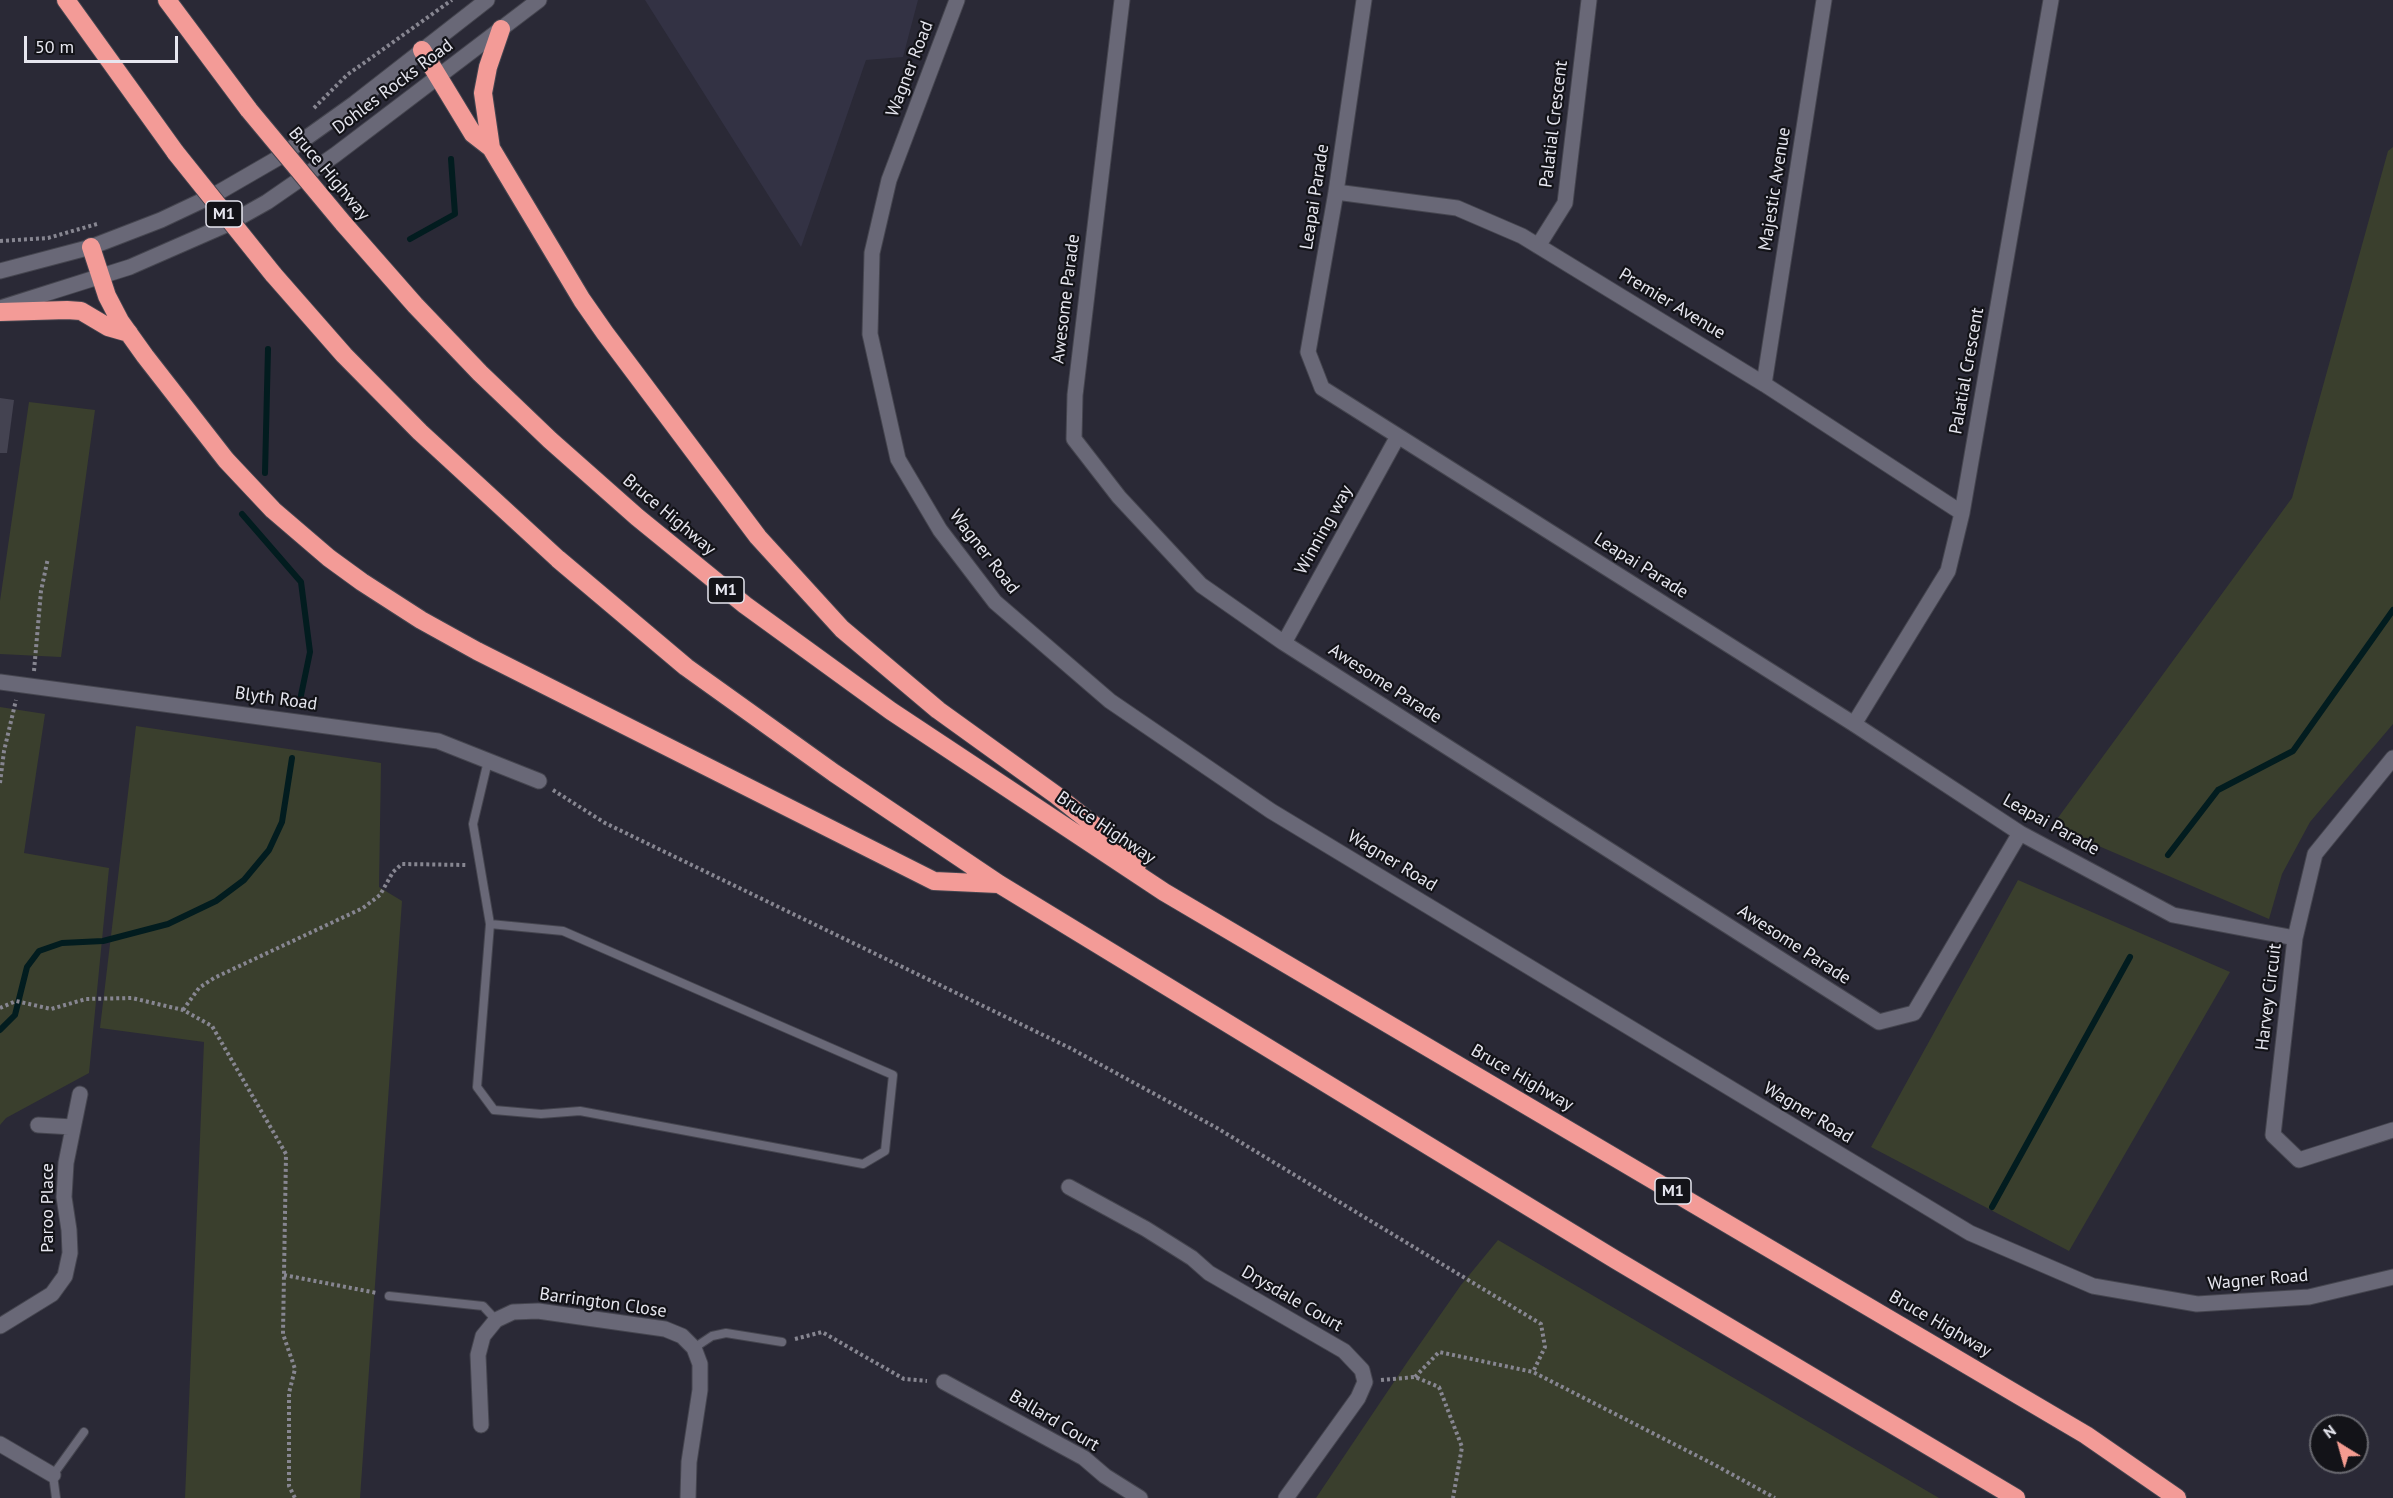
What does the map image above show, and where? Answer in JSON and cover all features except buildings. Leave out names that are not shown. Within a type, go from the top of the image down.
[{"type":"highway","name":"M1","points":[[66,0],[176,153],[273,274],[344,355],[420,432],[558,559],[687,666],[834,773],[999,884],[1616,1260],[2016,1498]]},
{"type":"highway","name":"Bruce Highway","points":[[167,0],[249,110],[415,305],[550,440],[637,517],[745,605],[891,711],[1164,892],[2086,1435],[2177,1498]]},
{"type":"highway","points":[[501,29],[488,67],[483,93],[491,148],[604,333],[758,537],[842,629],[938,710],[1056,795],[1114,841],[1164,892]]},
{"type":"highway","points":[[422,50],[472,134],[491,148]]},
{"type":"highway","points":[[91,247],[113,309],[198,425],[245,481],[299,532],[362,582],[421,620],[477,651],[934,881],[999,884]]},
{"type":"highway","points":[[0,310],[81,311],[108,327],[129,333]]},
{"type":"street","name":"Dohles Rocks Road","points":[[0,272],[91,247],[181,211],[278,158],[355,103],[487,0]]},
{"type":"street","name":"Dohles Rocks Road","points":[[0,310],[101,278],[194,240],[267,202],[335,155],[539,0]]},
{"type":"street","name":"Wagner Road","points":[[957,0],[889,180],[872,253],[870,334],[898,459],[940,530],[996,602],[1110,701],[1270,811],[1970,1233],[2093,1286],[2197,1304],[2309,1297],[2393,1277]]},
{"type":"street","name":"Awesome Parade","points":[[1122,0],[1075,395],[1074,439],[1119,496],[1201,585],[1284,643],[1879,1022],[1914,1013],[2020,833]]},
{"type":"street","name":"Leapai Parade","points":[[1364,0],[1336,192],[1308,352],[1322,388],[1854,724],[2020,833],[2173,915],[2295,938]]},
{"type":"street","name":"Palatial Crescent","points":[[1538,246],[1565,203],[1589,0]]},
{"type":"street","name":"Majestic Avenue","points":[[1764,384],[1824,0]]},
{"type":"street","name":"Palatial Crescent","points":[[1854,724],[1948,571],[1962,513],[2051,0]]},
{"type":"street","name":"Premier Avenue","points":[[1336,192],[1457,208],[1522,236],[1764,384],[1962,513]]},
{"type":"street","name":"Winning way","points":[[1284,643],[1398,436]]},
{"type":"street","name":"Blyth Road","points":[[0,682],[438,741],[540,781]]},
{"type":"street","name":"Harvey Circuit","points":[[2393,758],[2315,854],[2295,938],[2273,1135],[2299,1160],[2393,1130]]},
{"type":"street","name":"Paroo Place","points":[[0,1326],[52,1294],[65,1276],[70,1253],[64,1197],[66,1162],[80,1094]]},
{"type":"street","points":[[38,1125],[73,1127]]},
{"type":"street","name":"Drysdale Court","points":[[1069,1187],[1146,1229],[1192,1258],[1209,1273],[1344,1351],[1362,1370],[1365,1382]]},
{"type":"street","name":"Barrington Close","points":[[496,1320],[513,1312],[538,1311],[665,1329],[682,1336],[694,1348]]},
{"type":"street","points":[[481,1425],[478,1355],[483,1336],[496,1320]]},
{"type":"street","points":[[688,1498],[689,1462],[700,1390],[700,1364],[694,1348]]},
{"type":"street","name":"Ballard Court","points":[[944,1382],[1083,1458],[1104,1476],[1140,1498]]},
{"type":"street","points":[[1286,1498],[1358,1398],[1365,1382]]},
{"type":"street","points":[[0,1444],[7,1446],[28,1462],[53,1475]]},
{"type":"lane","points":[[488,761],[473,824],[490,924],[477,1087],[494,1110],[541,1114],[580,1111],[862,1164],[885,1151],[893,1075],[563,931],[490,924]]},
{"type":"lane","points":[[389,1296],[483,1306],[496,1320]]},
{"type":"lane","points":[[694,1348],[712,1336],[726,1332],[783,1342]]},
{"type":"lane","points":[[56,1498],[53,1475],[84,1432]]},
{"type":"path","points":[[395,39],[452,0]]},
{"type":"path","points":[[0,783],[3,751],[25,686],[48,558]]},
{"type":"path","points":[[540,781],[605,823],[1070,1048],[1217,1128],[1540,1324],[1545,1347],[1533,1372]]},
{"type":"path","points":[[183,1010],[199,988],[214,978],[363,908],[380,895],[393,872],[402,864],[480,865]]},
{"type":"path","points":[[0,1008],[16,1001],[51,1010],[86,999],[132,998],[183,1010],[212,1026],[286,1154],[283,1334],[295,1369],[289,1393],[289,1486],[295,1498]]},
{"type":"path","points":[[284,1275],[389,1296]]},
{"type":"path","points":[[783,1342],[822,1332],[904,1379],[944,1382]]},
{"type":"path","points":[[1415,1377],[1439,1352],[1533,1372],[1715,1464],[1774,1498]]},
{"type":"path","points":[[1365,1382],[1415,1377],[1439,1387],[1462,1447],[1453,1498]]},
{"type":"shaded area","points":[[645,0],[918,0],[903,57],[866,60],[801,247]]},
{"type":"green space","points":[[2393,147],[2393,724],[2310,822],[2282,874],[2269,919],[2052,826],[2292,498],[2388,151]]},
{"type":"green space","points":[[29,402],[95,410],[61,657],[0,654],[0,601]]},
{"type":"green space","points":[[0,707],[45,714],[24,853],[109,868],[89,1073],[6,1118],[0,1125]]},
{"type":"green space","points":[[136,726],[381,763],[379,887],[402,901],[360,1498],[185,1498],[204,1042],[100,1028]]},
{"type":"green space","points":[[2018,880],[2230,972],[2069,1251],[1871,1147]]},
{"type":"green space","points":[[1498,1240],[1939,1498],[1316,1498],[1461,1285]]},
{"type":"waterway","points":[[410,239],[455,214],[451,159]]},
{"type":"waterway","points":[[265,473],[268,349]]},
{"type":"waterway","points":[[242,514],[301,582],[310,652],[299,705]]},
{"type":"waterway","points":[[2168,855],[2218,790],[2293,751],[2393,610]]},
{"type":"waterway","points":[[0,1030],[15,1015],[27,967],[39,951],[62,943],[103,941],[168,924],[216,901],[244,880],[269,850],[282,822],[292,758]]},
{"type":"waterway","points":[[1992,1207],[2130,957]]}]
